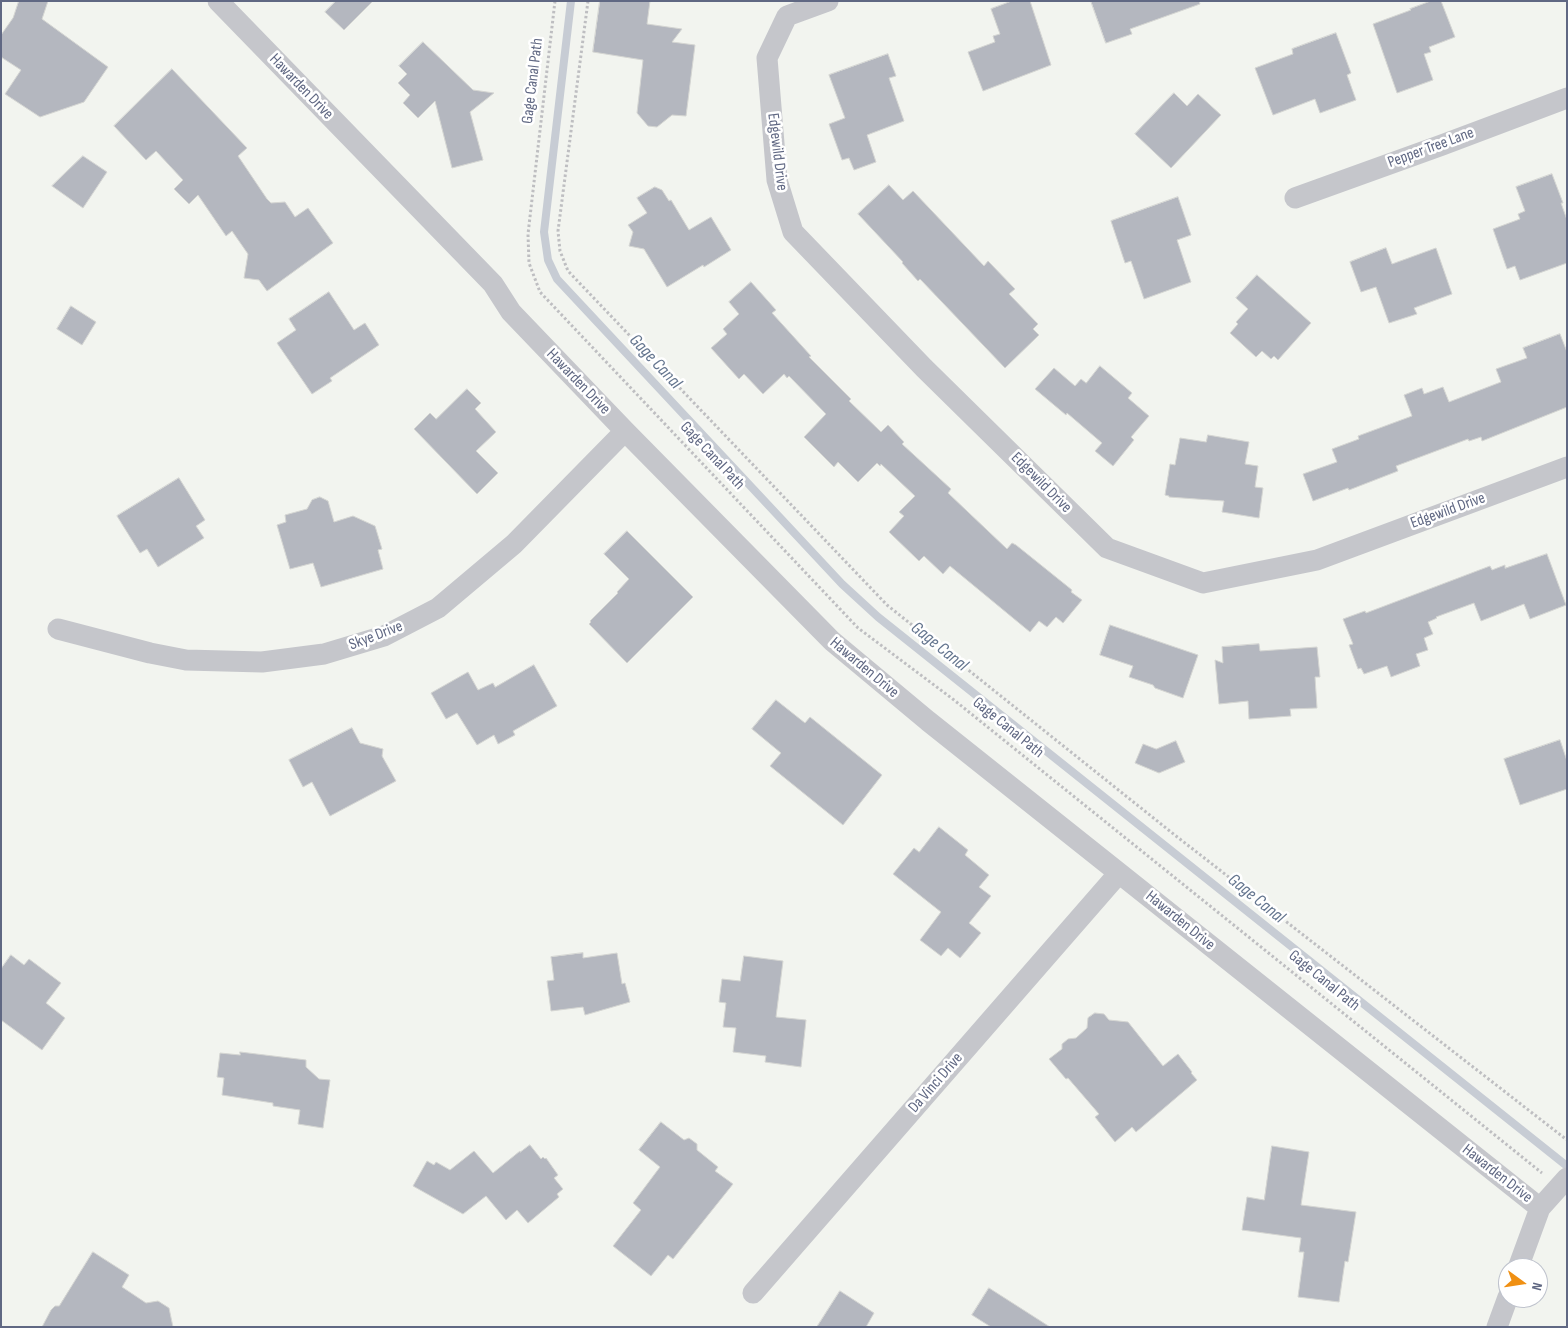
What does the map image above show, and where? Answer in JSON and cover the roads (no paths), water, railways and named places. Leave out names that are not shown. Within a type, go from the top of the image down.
[{"type":"street","name":"Hawarden Drive","points":[[218,1],[493,284],[510,312],[832,641],[928,721],[1540,1208],[1522,1258]]},
{"type":"street","name":"Edgewild Drive","points":[[828,1],[787,16],[766,58],[777,180],[793,232],[924,368],[1107,548],[1203,582],[1317,560],[1567,467]]},
{"type":"street","name":"Pepper Tree Lane","points":[[1295,198],[1567,98]]},
{"type":"street","name":"Skye Drive","points":[[58,629],[150,653],[186,660],[262,662],[324,654],[384,636],[438,608],[514,544],[625,431]]},
{"type":"street","name":"Da Vinci Drive","points":[[753,1293],[1120,873]]},
{"type":"street","points":[[1540,1208],[1563,1182]]},
{"type":"street","points":[[1497,1327],[1504,1308]]},
{"type":"waterway","name":"Gage Canal","points":[[571,1],[544,232],[548,260],[557,279],[842,584],[878,617],[1567,1166]]}]
